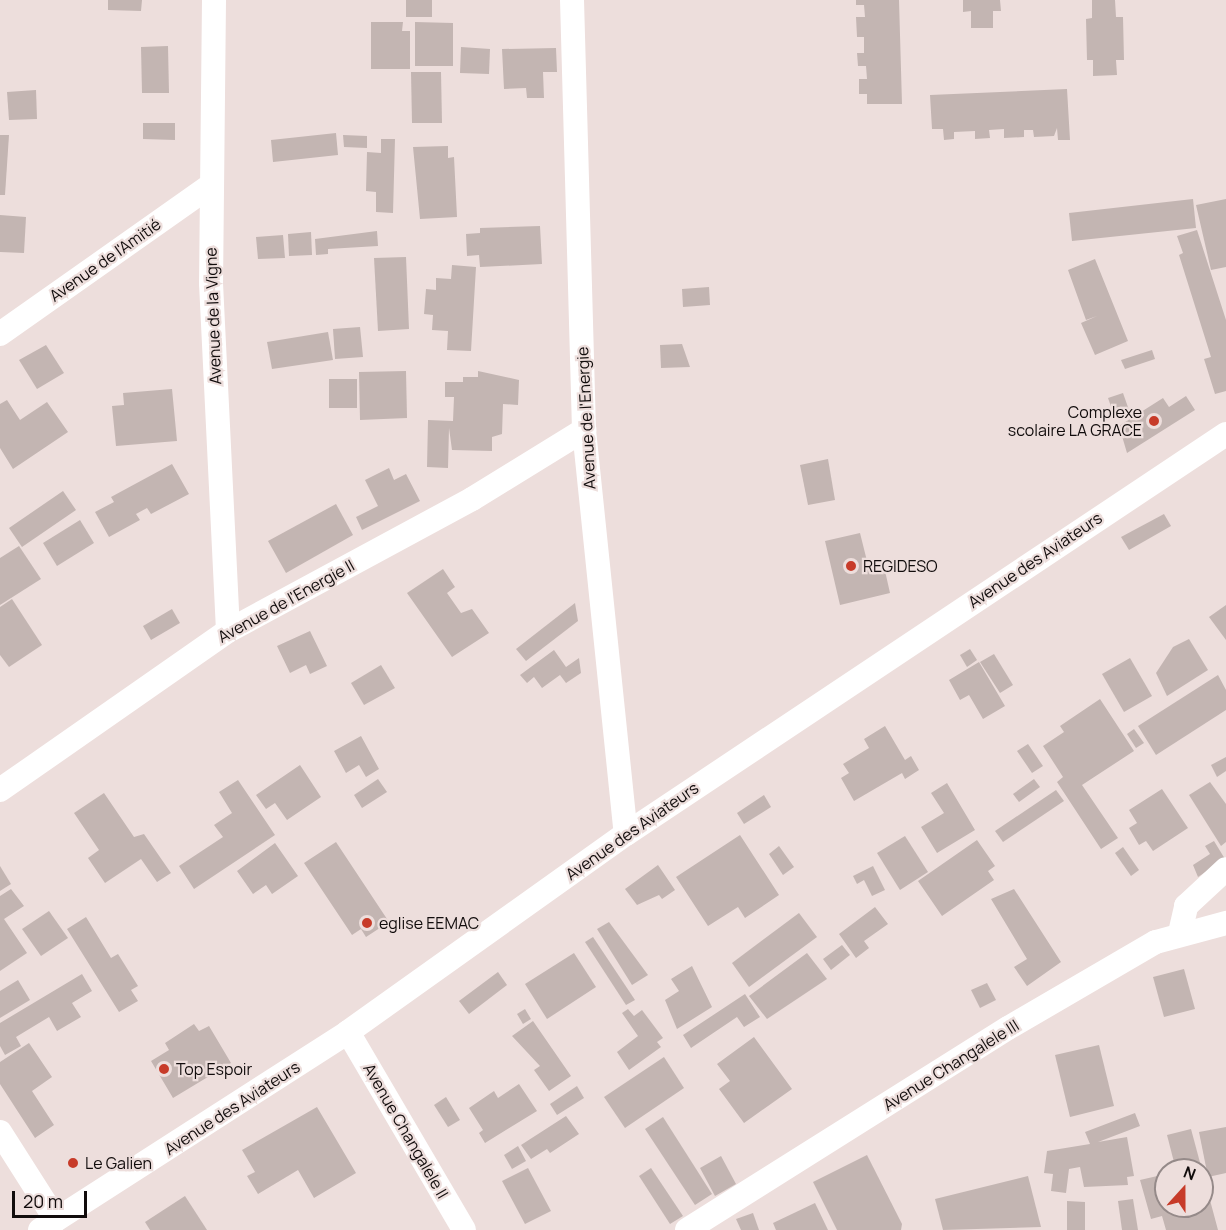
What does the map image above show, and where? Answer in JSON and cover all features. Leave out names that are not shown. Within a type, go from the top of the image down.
[{"type":"street","name":"Avenue de la Vigne","points":[[214,0],[210,186],[228,631]]},
{"type":"street","name":"Avenue de l'Energie","points":[[572,0],[584,430],[626,834]]},
{"type":"street","name":"Avenue de l'Amitié","points":[[0,334],[210,186]]},
{"type":"street","name":"Avenue de l'Energie II","points":[[0,790],[228,631],[472,499],[584,430]]},
{"type":"street","name":"Avenue des Aviateurs","points":[[48,1225],[348,1032],[626,834],[1226,434]]},
{"type":"street","points":[[1180,933],[1186,906],[1226,869]]},
{"type":"street","name":"Avenue Changalele III","points":[[687,1230],[1008,1028],[1156,942],[1180,933],[1226,923]]},
{"type":"street","name":"Avenue Changalele II","points":[[348,1032],[464,1230]]},
{"type":"street","points":[[0,1132],[48,1225]]},
{"type":"building","points":[[108,0],[142,0],[141,11],[108,10]]},
{"type":"building","points":[[406,0],[432,0],[432,17],[406,17]]},
{"type":"building","points":[[856,0],[899,0],[902,104],[867,104],[867,94],[859,94],[859,79],[867,79],[866,66],[858,66],[857,53],[864,53],[864,37],[857,37],[856,17],[865,17],[864,5],[856,5]]},
{"type":"building","points":[[963,0],[1000,0],[1001,11],[993,11],[993,28],[971,28],[971,11],[963,12]]},
{"type":"building","points":[[1092,0],[1115,0],[1116,17],[1123,17],[1124,60],[1116,60],[1117,75],[1093,76],[1093,60],[1087,60],[1086,19],[1092,18]]},
{"type":"building","points":[[371,22],[403,22],[402,31],[410,31],[410,69],[371,69]]},
{"type":"building","points":[[415,22],[453,23],[453,66],[415,66]]},
{"type":"building","points":[[168,46],[169,93],[142,93],[141,47]]},
{"type":"building","points":[[461,47],[490,49],[489,74],[460,73]]},
{"type":"building","points":[[556,48],[557,72],[543,72],[544,98],[527,98],[526,88],[504,89],[502,49]]},
{"type":"building","points":[[411,72],[441,72],[442,123],[412,123]]},
{"type":"building","points":[[1067,89],[1070,140],[1058,140],[1057,128],[1054,136],[1034,137],[1033,130],[1024,130],[1024,137],[1004,138],[1004,129],[989,130],[990,138],[975,139],[975,131],[954,132],[954,139],[944,140],[943,129],[932,129],[930,95]]},
{"type":"building","points":[[36,90],[37,119],[9,120],[7,92]]},
{"type":"building","points":[[143,123],[175,123],[175,140],[143,139]]},
{"type":"building","points":[[336,133],[338,155],[273,162],[271,140]]},
{"type":"building","points":[[0,135],[9,135],[5,195],[0,195]]},
{"type":"building","points":[[343,135],[367,136],[367,148],[344,147]]},
{"type":"building","points":[[381,139],[395,139],[393,213],[376,212],[376,192],[366,191],[367,152],[381,153]]},
{"type":"building","points":[[448,146],[448,158],[454,157],[457,217],[420,219],[413,147]]},
{"type":"building","points":[[1193,199],[1196,228],[1072,241],[1069,213]]},
{"type":"building","points":[[1226,199],[1226,267],[1211,270],[1196,205]]},
{"type":"building","points":[[0,215],[26,217],[24,253],[0,252]]},
{"type":"building","points":[[540,226],[542,264],[480,267],[479,255],[467,256],[466,234],[480,233],[480,228]]},
{"type":"building","points":[[1197,230],[1226,320],[1226,391],[1215,394],[1204,359],[1211,357],[1179,255],[1183,253],[1177,236]]},
{"type":"building","points":[[377,231],[378,246],[328,249],[328,254],[316,255],[315,239]]},
{"type":"building","points":[[311,232],[312,255],[289,256],[288,234]]},
{"type":"building","points":[[283,235],[285,258],[258,259],[256,237]]},
{"type":"building","points":[[406,257],[409,329],[378,331],[374,258]]},
{"type":"building","points":[[1095,259],[1128,341],[1095,355],[1081,323],[1097,316],[1086,320],[1068,270]]},
{"type":"building","points":[[452,265],[476,267],[471,351],[447,350],[448,331],[432,330],[433,315],[424,314],[426,289],[436,290],[436,278],[451,279]]},
{"type":"building","points":[[709,287],[710,305],[683,307],[682,289]]},
{"type":"building","points":[[360,327],[363,357],[335,359],[333,329]]},
{"type":"building","points":[[328,332],[333,360],[272,369],[267,342]]},
{"type":"building","points":[[682,344],[690,367],[661,368],[660,345]]},
{"type":"building","points":[[46,345],[64,373],[37,389],[19,360]]},
{"type":"building","points":[[1152,350],[1155,359],[1125,369],[1121,360]]},
{"type":"building","points":[[406,371],[407,418],[360,420],[359,372]]},
{"type":"building","points":[[478,371],[519,380],[518,405],[503,404],[502,434],[492,437],[492,451],[452,450],[449,428],[448,468],[427,467],[428,420],[453,421],[454,397],[445,397],[445,382],[463,382],[463,377],[478,377]]},
{"type":"building","points":[[329,379],[357,379],[357,408],[329,408]]},
{"type":"building","points":[[172,389],[177,441],[116,446],[112,406],[124,405],[123,393]]},
{"type":"building","points":[[1123,393],[1130,413],[1115,418],[1108,398]]},
{"type":"building","points":[[1186,396],[1195,410],[1127,453],[1119,426],[1163,398],[1169,407]]},
{"type":"building","points":[[7,400],[20,420],[47,402],[68,432],[13,469],[0,448],[0,404]]},
{"type":"building","points":[[828,459],[835,500],[808,505],[800,465]]},
{"type":"building","points":[[172,464],[189,494],[151,514],[147,508],[136,514],[140,520],[109,537],[95,512],[114,502],[111,497]]},
{"type":"building","points":[[389,468],[394,480],[406,474],[420,501],[362,530],[356,517],[378,506],[365,480]]},
{"type":"building","points":[[63,491],[76,510],[22,547],[9,528]]},
{"type":"building","points":[[336,504],[353,535],[286,573],[268,541]]},
{"type":"building","points":[[1164,514],[1171,526],[1129,550],[1121,537]]},
{"type":"building","points":[[80,520],[94,543],[57,566],[43,543]]},
{"type":"building","points":[[860,533],[868,565],[883,562],[890,593],[840,605],[825,541]]},
{"type":"building","points":[[19,546],[41,579],[0,605],[0,558]]},
{"type":"building","points":[[443,569],[455,587],[447,593],[461,613],[472,609],[489,633],[452,657],[407,593]]},
{"type":"building","points":[[12,599],[42,645],[9,667],[0,655],[0,607]]},
{"type":"building","points":[[575,603],[578,621],[526,661],[516,649]]},
{"type":"building","points":[[1226,605],[1226,640],[1209,617]]},
{"type":"building","points":[[172,609],[180,623],[151,640],[143,626]]},
{"type":"building","points":[[310,631],[327,666],[310,674],[306,665],[290,673],[277,646]]},
{"type":"building","points":[[1189,639],[1208,670],[1167,696],[1156,673],[1173,647]]},
{"type":"building","points":[[970,649],[977,660],[967,667],[960,655]]},
{"type":"building","points":[[554,650],[566,667],[579,658],[581,673],[566,683],[560,675],[542,688],[534,677],[527,683],[520,675]]},
{"type":"building","points":[[994,654],[1013,685],[1000,693],[980,662]]},
{"type":"building","points":[[1130,658],[1152,696],[1124,712],[1102,674]]},
{"type":"building","points":[[979,662],[1005,706],[983,719],[969,695],[960,700],[949,680]]},
{"type":"building","points":[[381,665],[395,688],[364,705],[351,683]]},
{"type":"building","points":[[1218,675],[1226,690],[1226,710],[1156,755],[1138,726]]},
{"type":"building","points":[[1100,699],[1134,751],[1082,785],[1118,838],[1101,849],[1057,782],[1063,777],[1043,746],[1064,732],[1060,726]]},
{"type":"building","points":[[885,726],[905,760],[911,756],[919,770],[905,779],[902,773],[854,801],[841,778],[849,773],[843,764],[869,748],[864,739]]},
{"type":"building","points":[[1134,729],[1144,743],[1136,748],[1127,734]]},
{"type":"building","points":[[361,736],[379,769],[366,777],[359,765],[346,773],[334,751]]},
{"type":"building","points":[[1028,744],[1043,766],[1032,773],[1017,751]]},
{"type":"building","points":[[1226,757],[1226,771],[1217,777],[1211,765]]},
{"type":"building","points":[[300,765],[321,797],[287,820],[275,803],[266,809],[256,795]]},
{"type":"building","points":[[378,779],[387,792],[362,808],[354,795]]},
{"type":"building","points":[[1034,779],[1040,787],[1019,802],[1013,794]]},
{"type":"building","points":[[238,780],[275,835],[194,889],[179,866],[223,837],[214,825],[232,813],[219,792]]},
{"type":"building","points":[[1210,782],[1226,804],[1226,842],[1221,846],[1189,795]]},
{"type":"building","points":[[947,783],[975,830],[937,853],[921,827],[944,813],[931,793]]},
{"type":"building","points":[[1162,789],[1188,828],[1153,851],[1146,841],[1139,845],[1129,828],[1137,823],[1129,810]]},
{"type":"building","points":[[1056,790],[1064,801],[1003,842],[995,831]]},
{"type":"building","points":[[104,793],[134,837],[144,834],[171,873],[157,882],[141,859],[105,883],[88,858],[99,850],[74,813]]},
{"type":"building","points":[[764,795],[771,807],[744,824],[737,813]]},
{"type":"building","points":[[740,835],[779,895],[745,918],[738,907],[708,926],[676,877]]},
{"type":"building","points":[[905,836],[928,872],[900,890],[877,853]]},
{"type":"building","points":[[977,840],[995,866],[988,871],[994,880],[942,916],[918,881]]},
{"type":"building","points":[[1214,841],[1225,859],[1198,877],[1193,865],[1210,854],[1205,846]]},
{"type":"building","points":[[336,842],[389,922],[366,937],[361,929],[352,935],[304,863]]},
{"type":"building","points":[[275,843],[298,876],[272,894],[266,885],[253,894],[237,871]]},
{"type":"building","points":[[779,846],[794,867],[783,875],[769,854]]},
{"type":"building","points":[[1123,847],[1139,870],[1131,876],[1115,853]]},
{"type":"building","points":[[658,865],[675,890],[662,899],[659,895],[637,905],[625,889]]},
{"type":"building","points":[[0,866],[11,884],[0,891]]},
{"type":"building","points":[[873,866],[885,890],[872,896],[864,880],[857,884],[853,876]]},
{"type":"building","points":[[11,889],[24,906],[4,919],[27,953],[0,971],[0,896]]},
{"type":"building","points":[[1014,889],[1061,962],[1027,986],[1014,967],[1027,959],[991,899]]},
{"type":"building","points":[[875,907],[888,924],[864,941],[869,948],[856,958],[839,934]]},
{"type":"building","points":[[49,911],[68,938],[41,956],[22,929]]},
{"type":"building","points":[[799,913],[817,937],[749,987],[732,963]]},
{"type":"building","points":[[86,917],[111,958],[118,954],[138,986],[131,990],[138,1001],[119,1012],[67,929]]},
{"type":"building","points":[[609,922],[648,975],[632,985],[597,929]]},
{"type":"building","points":[[593,937],[635,1000],[626,1005],[585,942]]},
{"type":"building","points":[[842,945],[850,955],[831,970],[823,959]]},
{"type":"building","points":[[574,953],[596,987],[547,1019],[525,984]]},
{"type":"building","points":[[807,953],[827,979],[767,1019],[749,996]]},
{"type":"building","points":[[692,966],[712,1007],[677,1029],[665,1000],[679,991],[671,979]]},
{"type":"building","points":[[1184,969],[1195,1009],[1164,1017],[1153,977]]},
{"type":"building","points":[[498,972],[507,985],[469,1014],[459,1001]]},
{"type":"building","points":[[82,974],[92,991],[72,1003],[81,1017],[57,1031],[49,1017],[16,1037],[21,1046],[5,1055],[0,1046],[0,1023]]},
{"type":"building","points":[[18,980],[30,1000],[0,1018],[0,991]]},
{"type":"building","points":[[987,983],[996,1000],[980,1008],[971,990]]},
{"type":"building","points":[[745,994],[760,1017],[744,1027],[737,1017],[691,1048],[683,1035]]},
{"type":"building","points":[[525,1009],[531,1019],[523,1024],[517,1014]]},
{"type":"building","points":[[628,1009],[634,1016],[642,1010],[663,1038],[657,1042],[661,1047],[629,1070],[617,1052],[638,1036],[622,1013]]},
{"type":"building","points":[[533,1021],[571,1076],[549,1091],[534,1070],[540,1066],[512,1036]]},
{"type":"building","points":[[194,1024],[199,1031],[209,1026],[231,1063],[173,1098],[151,1061],[169,1050],[165,1043]]},
{"type":"building","points":[[754,1037],[792,1089],[744,1123],[719,1089],[730,1081],[717,1064]]},
{"type":"building","points":[[29,1043],[52,1077],[32,1091],[54,1125],[35,1138],[0,1084],[0,1062]]},
{"type":"building","points":[[1099,1045],[1114,1106],[1070,1117],[1055,1055]]},
{"type":"building","points":[[664,1057],[684,1088],[625,1128],[604,1097]]},
{"type":"building","points":[[519,1084],[537,1111],[485,1143],[479,1133],[483,1130],[469,1108],[494,1091],[498,1098]]},
{"type":"building","points":[[577,1086],[584,1098],[557,1115],[550,1104]]},
{"type":"building","points":[[446,1097],[460,1120],[448,1127],[434,1105]]},
{"type":"building","points":[[317,1107],[356,1173],[314,1198],[298,1170],[258,1194],[247,1176],[255,1172],[242,1150]]},
{"type":"building","points":[[1135,1113],[1140,1126],[1098,1142],[1127,1137],[1134,1176],[1127,1177],[1128,1185],[1084,1187],[1080,1167],[1069,1169],[1066,1193],[1051,1191],[1053,1174],[1044,1173],[1047,1151],[1090,1144],[1085,1132]]},
{"type":"building","points":[[566,1116],[579,1134],[550,1153],[547,1149],[531,1159],[521,1145]]},
{"type":"building","points":[[663,1117],[712,1194],[695,1205],[645,1129]]},
{"type":"building","points":[[1226,1127],[1226,1173],[1214,1176],[1214,1158],[1204,1158],[1199,1132]]},
{"type":"building","points":[[1191,1129],[1199,1158],[1173,1158],[1167,1135]]},
{"type":"building","points":[[518,1146],[526,1161],[512,1169],[504,1155]]},
{"type":"building","points":[[867,1155],[902,1224],[901,1230],[837,1230],[813,1182]]},
{"type":"building","points":[[721,1156],[736,1184],[715,1196],[700,1168]]},
{"type":"building","points":[[528,1168],[551,1211],[525,1224],[502,1181]]},
{"type":"building","points":[[651,1168],[683,1216],[670,1224],[639,1176]]},
{"type":"building","points":[[1028,1176],[1041,1227],[943,1230],[935,1199]]},
{"type":"building","points":[[1154,1177],[1155,1218],[1151,1219],[1140,1180]]},
{"type":"building","points":[[185,1196],[207,1230],[150,1230],[145,1222]]},
{"type":"building","points":[[1133,1199],[1138,1230],[1122,1230],[1118,1201]]},
{"type":"building","points":[[1067,1201],[1085,1202],[1085,1230],[1067,1230]]},
{"type":"building","points":[[815,1203],[828,1230],[776,1230],[773,1223]]},
{"type":"building","points":[[753,1213],[759,1230],[741,1230],[736,1219]]},
{"type":"building","points":[[1214,1215],[1218,1230],[1166,1230],[1163,1218],[1214,1218]]},
{"type":"place","name":"Complexe scolaire LA GRACE","points":[[1154,421]]},
{"type":"place","name":"REGIDESO","points":[[851,566]]},
{"type":"place","name":"eglise EEMAC","points":[[367,923]]},
{"type":"place","name":"Top Espoir","points":[[164,1069]]},
{"type":"place","name":"Le Galien","points":[[73,1163]]}]
